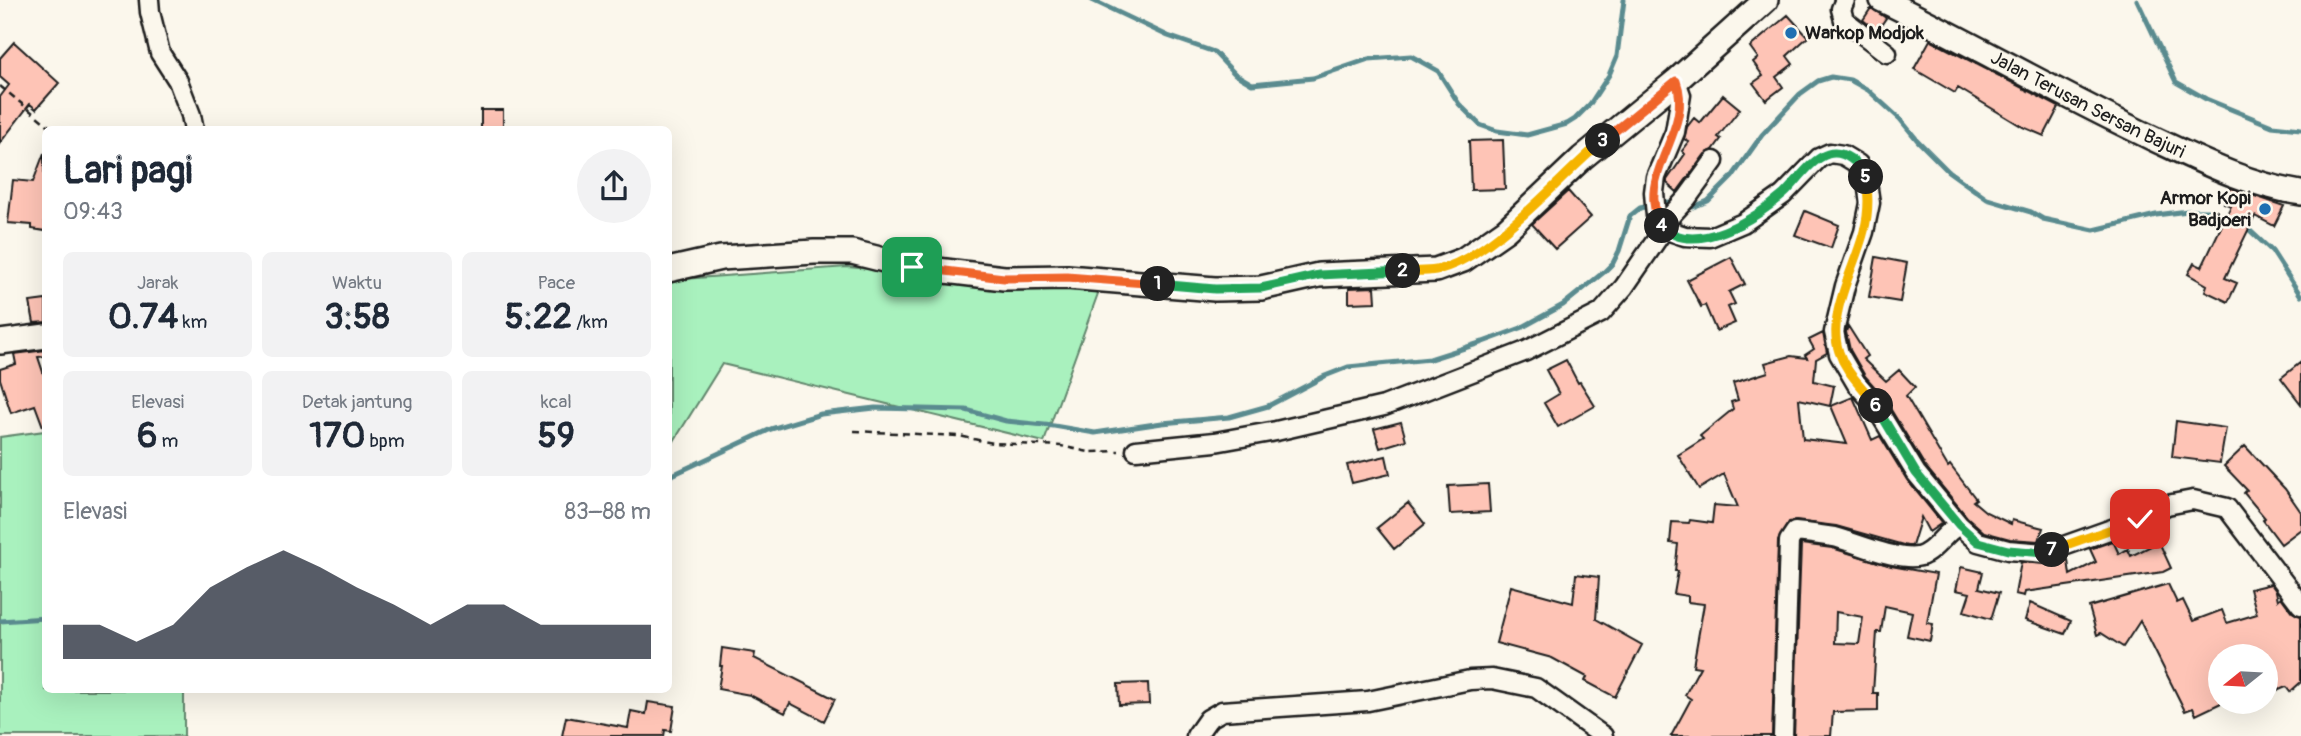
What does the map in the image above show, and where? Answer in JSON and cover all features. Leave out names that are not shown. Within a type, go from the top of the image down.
[{"type":"main road","points":[[672,269],[722,258],[852,252],[912,267],[1004,278],[1067,277],[1215,289],[1261,288],[1319,275],[1436,270],[1463,260],[1506,230],[1582,158],[1676,81],[1766,0]]},
{"type":"main road","name":"Jalan Terusan Sersan Bajuri","points":[[1882,0],[1969,42],[2097,112],[2219,170],[2270,189],[2301,193]]},
{"type":"main road","points":[[0,342],[42,337]]},
{"type":"street","points":[[149,0],[160,52],[178,82],[193,126]]},
{"type":"street","points":[[1845,0],[1841,9],[1844,20],[1887,53]]},
{"type":"street","points":[[1676,81],[1681,95],[1675,132],[1656,177],[1654,192],[1656,216],[1663,227],[1685,236],[1710,237],[1743,223],[1783,195],[1819,158],[1830,153],[1843,155],[1858,164],[1866,176],[1870,203],[1834,332],[1839,354],[1856,383],[1872,401],[1916,473],[1959,525],[1978,542],[2008,550],[2044,553],[2140,519],[2167,505],[2193,500],[2227,508],[2301,605]]},
{"type":"street","points":[[1136,450],[1216,442],[1384,406],[1526,351],[1601,313],[1624,287],[1663,227],[1714,161]]},
{"type":"street","points":[[1783,736],[1789,541],[1795,531],[1836,538],[1905,557],[1917,557],[1925,555],[1951,529],[1959,525]]},
{"type":"street","points":[[1196,736],[1208,719],[1222,711],[1368,701],[1492,678],[1536,688],[1603,736]]},
{"type":"path","points":[[0,86],[49,126]]},
{"type":"path","points":[[854,431],[959,436],[993,443],[1061,446],[1088,452],[1136,450]]},
{"type":"green space","points":[[847,267],[1100,288],[1044,442],[722,364],[672,444],[672,280]]},
{"type":"green space","points":[[42,431],[42,693],[184,693],[184,736],[0,736],[0,437]]},
{"type":"building","points":[[1871,8],[1886,18],[1877,31],[1863,20]]},
{"type":"building","points":[[1788,15],[1808,37],[1787,56],[1793,64],[1776,77],[1783,87],[1766,100],[1753,83],[1763,76],[1753,62],[1758,58],[1750,47]]},
{"type":"building","points":[[1930,40],[2059,107],[2044,136],[2023,127],[1958,88],[1955,93],[1914,69]]},
{"type":"building","points":[[14,42],[59,83],[36,109],[30,104],[0,143],[0,97],[9,85],[0,77],[0,58]]},
{"type":"building","points":[[1723,95],[1740,109],[1718,137],[1721,139],[1713,150],[1705,154],[1677,192],[1667,180],[1685,154],[1682,151],[1689,142],[1684,139],[1687,127],[1694,118],[1700,123]]},
{"type":"building","points":[[481,110],[503,110],[503,126],[481,126]]},
{"type":"building","points":[[1503,140],[1505,189],[1471,190],[1469,141]]},
{"type":"building","points":[[42,158],[42,231],[32,229],[32,225],[8,223],[13,180],[33,182]]},
{"type":"building","points":[[2231,188],[2284,206],[2274,226],[2255,216],[2225,278],[2237,283],[2228,302],[2205,291],[2207,285],[2188,274],[2194,263],[2202,267],[2231,206],[2224,203]]},
{"type":"building","points":[[1568,191],[1591,217],[1555,249],[1532,224]]},
{"type":"building","points":[[1805,211],[1839,225],[1831,248],[1795,235]]},
{"type":"building","points":[[1731,257],[1745,284],[1729,292],[1735,304],[1728,307],[1735,323],[1716,331],[1705,305],[1701,307],[1687,280]]},
{"type":"building","points":[[1876,257],[1907,263],[1900,302],[1869,297]]},
{"type":"building","points":[[1375,287],[1376,302],[1349,303],[1349,288]]},
{"type":"building","points":[[42,300],[42,322],[34,323],[30,302]]},
{"type":"building","points":[[1848,326],[1867,356],[1863,359],[1886,381],[1899,370],[1915,387],[1906,396],[1948,467],[1950,465],[1976,499],[1973,501],[1986,512],[2011,524],[2012,520],[2043,528],[2039,541],[2010,539],[1984,532],[1967,517],[1925,466],[1882,395],[1865,376],[1850,350],[1846,332]]},
{"type":"building","points":[[1823,333],[1827,353],[1816,359],[1814,381],[1834,386],[1830,406],[1799,399],[1803,439],[1847,444],[1831,406],[1853,397],[1872,440],[1880,436],[1907,480],[1942,523],[1929,532],[1921,517],[1912,546],[1907,546],[1836,526],[1789,522],[1778,541],[1772,736],[1671,736],[1691,699],[1685,695],[1700,667],[1693,666],[1704,604],[1688,602],[1688,596],[1674,594],[1678,571],[1675,571],[1678,544],[1670,543],[1672,522],[1689,523],[1690,520],[1712,523],[1714,505],[1738,507],[1724,474],[1699,489],[1678,455],[1703,439],[1700,436],[1733,409],[1731,402],[1738,400],[1733,383],[1768,372],[1765,363],[1791,356],[1807,358],[1805,355],[1814,349],[1809,340]]},
{"type":"building","points":[[42,350],[42,356],[38,357],[42,369],[42,424],[35,405],[11,413],[0,379],[0,369],[16,364],[14,354]]},
{"type":"building","points":[[1566,360],[1578,383],[1580,382],[1595,406],[1558,427],[1544,403],[1559,394],[1546,370]]},
{"type":"building","points":[[2301,362],[2301,404],[2281,378]]},
{"type":"building","points":[[2176,421],[2226,428],[2220,463],[2172,457]]},
{"type":"building","points":[[1401,422],[1406,440],[1380,448],[1374,429]]},
{"type":"building","points":[[2245,446],[2285,489],[2301,512],[2301,529],[2281,544],[2263,520],[2265,518],[2244,493],[2247,490],[2224,466]]},
{"type":"building","points":[[1386,456],[1390,474],[1352,483],[1347,465]]},
{"type":"building","points":[[1488,484],[1490,512],[1450,514],[1448,486]]},
{"type":"building","points":[[1408,503],[1425,524],[1394,549],[1377,528]]},
{"type":"building","points":[[2113,541],[2119,554],[2128,549],[2131,556],[2159,542],[2171,568],[2163,572],[2025,592],[2024,596],[2015,594],[2021,562],[2044,564],[2068,560],[2070,575],[2096,562],[2090,549]]},
{"type":"building","points":[[1801,544],[1832,548],[1891,566],[1936,574],[1927,623],[1933,624],[1930,641],[1907,636],[1912,612],[1885,606],[1881,632],[1877,632],[1873,693],[1878,693],[1878,711],[1833,712],[1831,736],[1794,736]],"holes":[[[1836,612],[1863,617],[1859,644],[1835,643]]]},
{"type":"building","points":[[1961,567],[1983,572],[1979,588],[1999,593],[1991,619],[1964,611],[1970,593],[1956,590]]},
{"type":"building","points":[[1576,574],[1599,577],[1596,619],[1642,645],[1615,697],[1585,681],[1587,677],[1552,658],[1496,643],[1511,586],[1573,603]]},
{"type":"building","points":[[2168,584],[2177,603],[2183,600],[2193,621],[2222,610],[2227,623],[2257,614],[2250,589],[2271,584],[2278,600],[2281,597],[2292,612],[2301,616],[2301,682],[2290,692],[2286,687],[2278,689],[2278,644],[2208,644],[2208,709],[2196,715],[2193,708],[2185,711],[2140,621],[2123,647],[2101,633],[2097,635],[2089,607]]},
{"type":"building","points":[[2030,603],[2071,621],[2065,634],[2025,620]]},
{"type":"building","points":[[722,648],[755,653],[754,658],[835,699],[824,721],[790,703],[785,713],[750,695],[718,689]]},
{"type":"building","points":[[1148,683],[1149,704],[1119,705],[1118,684]]},
{"type":"building","points":[[648,702],[675,706],[671,731],[665,730],[664,736],[562,736],[566,717],[628,728],[631,711],[646,714]]},
{"type":"waterway","points":[[1092,0],[1168,36],[1214,52],[1235,74],[1252,84],[1313,78],[1369,59],[1411,56],[1438,71],[1459,104],[1480,125],[1497,131],[1527,135],[1567,124],[1590,104],[1609,75],[1617,56],[1624,0]]},
{"type":"waterway","points":[[2137,0],[2176,82],[2206,99],[2272,126],[2301,129]]},
{"type":"waterway","points":[[672,475],[771,429],[821,414],[875,408],[966,410],[1006,421],[1095,433],[1229,417],[1268,406],[1348,367],[1430,359],[1483,342],[1521,328],[1563,305],[1604,272],[1619,251],[1630,216],[1640,208],[1669,202],[1693,207],[1708,201],[1732,177],[1762,135],[1800,94],[1818,81],[1831,77],[1850,80],[1868,90],[1900,119],[1948,171],[1987,199],[2031,212],[2043,219],[2094,230],[2156,215],[2188,211],[2210,211],[2233,219]]},
{"type":"waterway","points":[[2244,225],[2272,251],[2301,296]]},
{"type":"waterway","points":[[0,621],[42,618]]},
{"type":"place","name":"Warkop Modjok","points":[[1791,33]]},
{"type":"place","name":"Armor Kopi Badjoeri","points":[[2265,209]]},
{"type":"route","points":[[912,267],[1004,278],[1067,277],[1215,289],[1261,288],[1319,275],[1436,270],[1463,260],[1506,230],[1582,158],[1676,81],[1681,95],[1675,132],[1661,162],[1654,192],[1656,216],[1664,229],[1685,236],[1710,237],[1743,223],[1783,195],[1819,158],[1830,153],[1843,155],[1858,164],[1866,176],[1870,203],[1834,332],[1839,354],[1856,383],[1872,401],[1916,473],[1959,525],[1978,542],[2008,550],[2044,553],[2140,519]]}]
